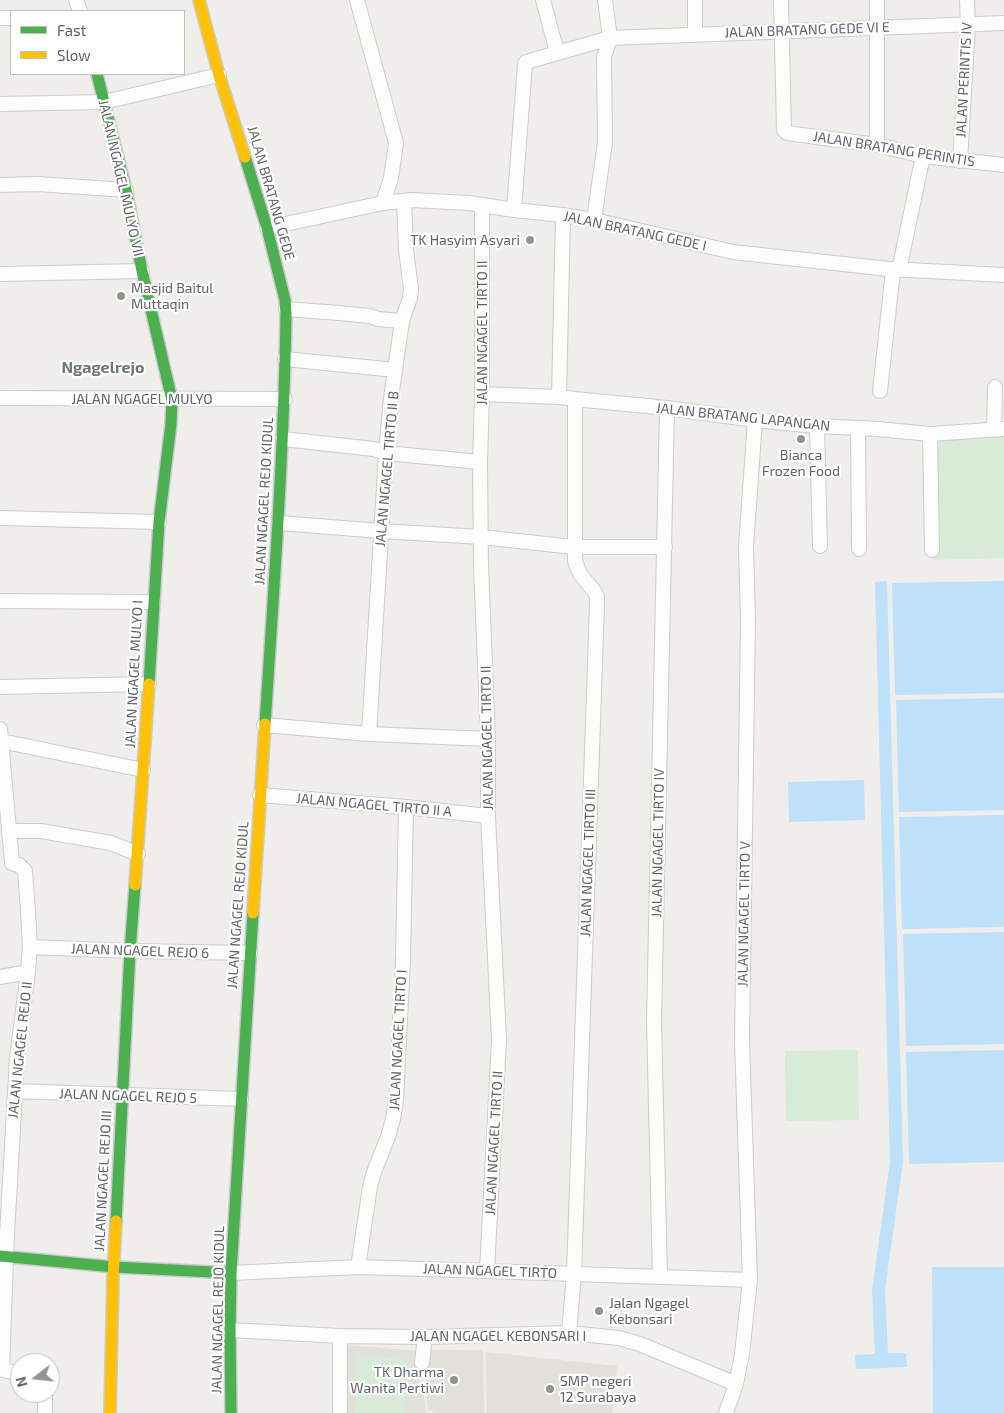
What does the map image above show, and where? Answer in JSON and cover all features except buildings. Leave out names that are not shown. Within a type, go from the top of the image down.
[{"type":"street","name":"JALAN BRATANG GEDE","points":[[199,0],[219,75],[268,228],[285,300],[285,399]]},
{"type":"street","points":[[357,0],[396,143],[391,178],[383,203]]},
{"type":"street","points":[[543,0],[558,52]]},
{"type":"street","points":[[594,220],[606,142],[604,56],[610,38],[604,0]]},
{"type":"street","points":[[695,0],[695,34]]},
{"type":"street","points":[[781,0],[782,32]]},
{"type":"street","points":[[877,0],[877,145]]},
{"type":"street","name":"JALAN PERINTIS IV","points":[[960,161],[968,25],[967,0]]},
{"type":"street","name":"JALAN BRATANG GEDE VI E","points":[[514,210],[526,62],[610,38],[1004,23]]},
{"type":"street","name":"JALAN BRATANG PERINTIS","points":[[782,32],[785,132],[877,145],[923,156],[1004,165]]},
{"type":"street","name":"JALAN NGAGEL MULYO VII","points":[[97,75],[126,190],[142,271],[172,400]]},
{"type":"street","points":[[0,104],[104,102],[219,75]]},
{"type":"street","points":[[880,391],[896,270],[923,156]]},
{"type":"street","points":[[0,185],[38,184],[126,190]]},
{"type":"street","name":"JALAN BRATANG GEDE I","points":[[268,228],[383,203],[411,200],[482,205],[594,220],[733,252],[896,270],[1004,275]]},
{"type":"street","name":"JALAN NGAGEL TIRTO II B","points":[[368,734],[391,398],[402,321],[411,289],[406,250],[404,201]]},
{"type":"street","name":"JALAN NGAGEL TIRTO II","points":[[482,205],[481,537],[488,739],[488,816],[499,1039],[487,1271]]},
{"type":"street","points":[[559,396],[563,215]]},
{"type":"street","points":[[0,274],[142,271]]},
{"type":"street","points":[[286,309],[370,316],[378,319],[402,321]]},
{"type":"street","points":[[285,359],[395,370]]},
{"type":"street","points":[[995,388],[999,430]]},
{"type":"street","name":"JALAN BRATANG LAPANGAN","points":[[482,394],[559,396],[755,420],[930,434],[999,430]]},
{"type":"street","name":"JALAN NGAGEL MULYO","points":[[0,398],[285,399]]},
{"type":"street","name":"JALAN NGAGEL REJO KIDUL","points":[[232,1413],[231,1272],[264,725],[279,523],[285,399]]},
{"type":"street","name":"JALAN NGAGEL TIRTO III","points":[[569,1333],[574,1274],[597,605],[594,591],[580,574],[575,561],[576,399]]},
{"type":"street","name":"JALAN NGAGEL MULYO I","points":[[130,952],[159,522],[171,424],[172,400]]},
{"type":"street","name":"JALAN NGAGEL TIRTO IV","points":[[660,1277],[654,1020],[667,408]]},
{"type":"street","name":"JALAN NGAGEL TIRTO V","points":[[726,1413],[736,1384],[742,1354],[750,1280],[742,1042],[748,620],[746,547],[755,420]]},
{"type":"street","points":[[817,426],[820,546]]},
{"type":"street","points":[[858,428],[859,549]]},
{"type":"street","points":[[930,434],[932,550]]},
{"type":"street","points":[[283,439],[374,449],[386,454],[480,462]]},
{"type":"street","points":[[0,518],[159,522]]},
{"type":"street","points":[[279,523],[381,532],[481,537],[574,547],[665,547]]},
{"type":"street","points":[[0,601],[153,602]]},
{"type":"street","points":[[0,687],[149,684]]},
{"type":"street","points":[[264,725],[368,734],[488,739]]},
{"type":"street","points":[[138,854],[112,843],[41,831],[9,831],[1,735],[143,770]]},
{"type":"street","name":"JALAN NGAGEL TIRTO II A","points":[[260,795],[488,816]]},
{"type":"street","name":"JALAN NGAGEL TIRTO I","points":[[358,1268],[370,1187],[388,1137],[396,1100],[403,959],[406,808]]},
{"type":"street","name":"JALAN NGAGEL REJO II","points":[[1,1369],[3,1256],[18,1043],[30,947],[24,871],[20,865],[12,863],[9,831]]},
{"type":"street","name":"JALAN NGAGEL REJO 6","points":[[30,947],[130,952],[250,953]]},
{"type":"street","name":"JALAN NGAGEL REJO III","points":[[110,1413],[114,1267],[130,952]]},
{"type":"street","points":[[0,977],[28,972]]},
{"type":"street","name":"JALAN NGAGEL REJO 5","points":[[15,1091],[241,1099]]},
{"type":"street","points":[[3,1256],[114,1267],[231,1272]]},
{"type":"street","name":"JALAN NGAGEL TIRTO","points":[[231,1272],[358,1268],[750,1280]]},
{"type":"street","name":"JALAN NGAGEL KEBONSARI I","points":[[230,1330],[340,1336],[425,1337],[569,1333],[619,1338],[640,1344],[736,1384]]},
{"type":"street","points":[[340,1336],[340,1413]]},
{"type":"street","points":[[422,1363],[425,1337]]},
{"type":"shaded area","points":[[347,1345],[420,1351],[426,1412],[429,1413],[346,1413]]},
{"type":"shaded area","name":"TK Dharma Wanita Pertiwi","points":[[422,1350],[483,1350],[484,1413],[438,1413],[428,1410]]},
{"type":"shaded area","name":"SMP negeri 12 Surabaya","points":[[486,1352],[617,1366],[612,1413],[487,1413]]},
{"type":"green space","points":[[1004,434],[1004,558],[933,560],[930,436]]},
{"type":"green space","points":[[858,1050],[859,1120],[786,1121],[785,1051]]},
{"type":"green space","points":[[357,1354],[409,1360],[404,1409],[408,1413],[355,1413]]},
{"type":"water","points":[[887,581],[903,1162],[885,1289],[888,1353],[906,1353],[907,1367],[856,1369],[855,1355],[875,1354],[872,1290],[890,1162],[875,582]]},
{"type":"water","points":[[1004,581],[1004,693],[895,695],[892,583]]},
{"type":"water","points":[[1004,698],[1004,810],[899,812],[896,700]]},
{"type":"water","points":[[864,780],[865,820],[789,822],[788,782]]},
{"type":"water","points":[[1004,815],[1004,927],[902,929],[899,817]]},
{"type":"water","points":[[1004,932],[1004,1044],[906,1046],[903,934]]},
{"type":"water","points":[[1004,1050],[1004,1162],[909,1164],[906,1052]]},
{"type":"water","points":[[932,1267],[1004,1267],[1004,1413],[933,1413]]},
{"type":"traffic: fast","points":[[97,75],[126,190],[142,271],[172,400],[171,424],[159,522],[149,684]]},
{"type":"traffic: fast","points":[[245,157],[267,228],[285,300],[286,314],[281,468],[265,724]]},
{"type":"traffic: fast","points":[[116,1221],[135,885]]},
{"type":"traffic: fast","points":[[231,1413],[231,1273],[253,913]]},
{"type":"traffic: fast","points":[[0,1256],[114,1267],[231,1273]]},
{"type":"traffic: slow","points":[[199,0],[219,75],[245,157]]},
{"type":"traffic: slow","points":[[135,885],[149,684]]},
{"type":"traffic: slow","points":[[253,913],[265,724]]},
{"type":"traffic: slow","points":[[110,1413],[116,1221]]},
{"type":"place","name":"TK Hasyim Asyari","points":[[530,240]]},
{"type":"place","name":"Masjid Baitul Muttaqin","points":[[121,296]]},
{"type":"place","name":"Bianca Frozen Food","points":[[801,439]]},
{"type":"place","name":"Jalan Ngagel Kebonsari","points":[[599,1311]]},
{"type":"place","name":"TK Dharma Wanita Pertiwi","points":[[454,1380]]},
{"type":"place","name":"SMP negeri 12 Surabaya","points":[[550,1389]]},
{"type":"district","name":"Ngagelrejo","points":[[103,368]]}]
